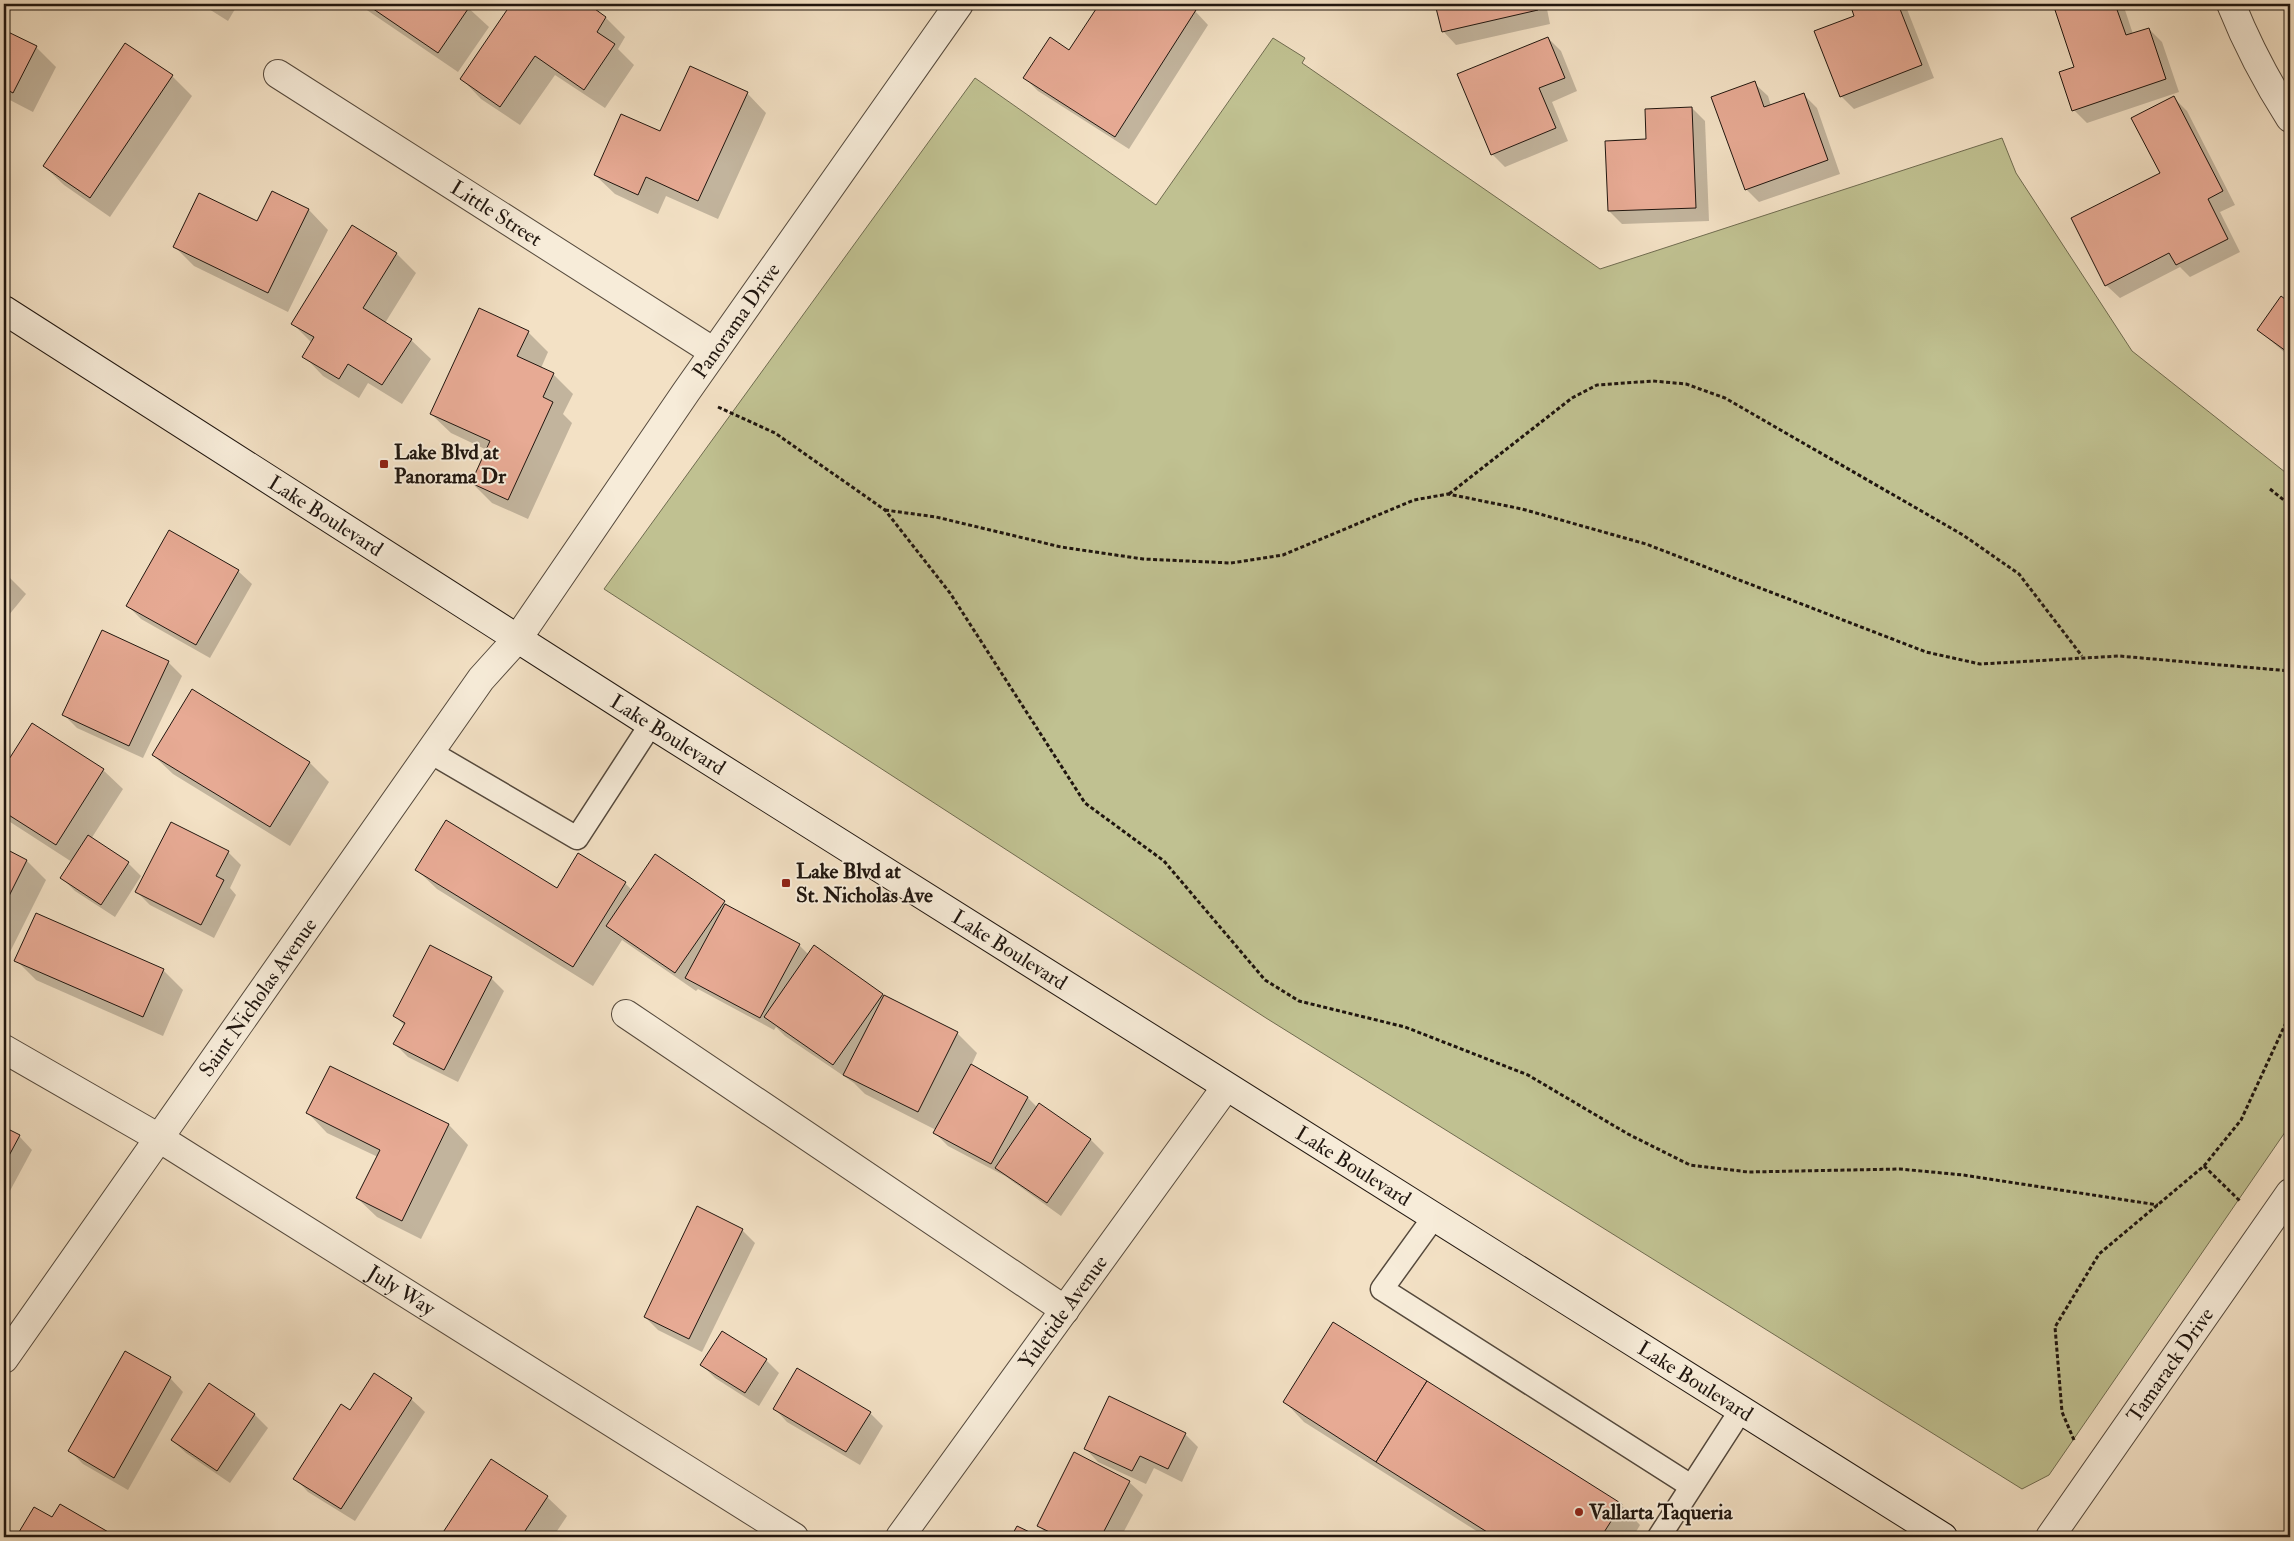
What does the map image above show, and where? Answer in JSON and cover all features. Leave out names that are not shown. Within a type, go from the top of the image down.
[{"type":"street","name":"Panorama Drive","points":[[518,638],[686,392],[959,4]]},
{"type":"street","points":[[2231,4],[2242,32],[2264,75],[2290,118]]},
{"type":"street","name":"Little Street","points":[[278,74],[714,352]]},
{"type":"street","name":"Lake Boulevard","points":[[4,310],[651,724],[1741,1410],[1933,1535]]},
{"type":"street","name":"Saint Nicholas Avenue","points":[[4,1359],[481,680],[518,638]]},
{"type":"street","points":[[626,1014],[1065,1310]]},
{"type":"street","name":"July Way","points":[[4,1049],[159,1138],[794,1537]]},
{"type":"street","name":"Yuletide Avenue","points":[[900,1537],[1226,1087]]},
{"type":"street","name":"Tamarack Drive","points":[[2050,1537],[2290,1193]]},
{"type":"lane","points":[[430,752],[577,838],[651,724]]},
{"type":"lane","points":[[1434,1217],[1382,1289],[1691,1486]]},
{"type":"lane","points":[[1659,1537],[1741,1410]]},
{"type":"path","points":[[1448,494],[1572,398],[1597,385],[1653,382],[1686,384],[1725,398],[1963,535],[2019,574],[2082,656]]},
{"type":"path","points":[[686,392],[775,433],[885,510],[950,593],[1085,803],[1164,861],[1265,980],[1299,1001],[1405,1027],[1528,1075],[1628,1134],[1690,1165],[1748,1172],[1900,1169],[1963,1175],[2158,1205]]},
{"type":"path","points":[[2270,489],[2290,505]]},
{"type":"path","points":[[885,510],[936,517],[1061,547],[1143,559],[1231,563],[1283,555],[1414,500],[1448,494],[1522,509],[1646,544],[1779,597],[1926,652],[1980,664],[2082,656],[2119,656],[2290,670]]},
{"type":"path","points":[[2091,1480],[2062,1412],[2055,1327],[2099,1254],[2204,1166],[2241,1120],[2290,1014]]},
{"type":"path","points":[[2204,1166],[2266,1228]]},
{"type":"green space","points":[[1273,38],[1305,58],[1302,63],[1600,269],[2002,138],[2016,173],[2132,351],[2290,476],[2290,1125],[2049,1475],[2022,1489],[1266,1018],[604,589],[975,78],[1156,205]]},
{"type":"building","points":[[366,4],[466,4],[470,6],[438,53]]},
{"type":"building","points":[[511,4],[555,4],[562,8],[565,4],[588,4],[606,17],[597,32],[615,44],[584,90],[535,56],[500,107],[460,79]]},
{"type":"building","points":[[1094,4],[1185,4],[1196,10],[1115,137],[1023,78],[1050,37],[1069,50],[1098,6]]},
{"type":"building","points":[[1435,4],[1536,4],[1538,10],[1442,32]]},
{"type":"building","points":[[1850,4],[1898,4],[1922,65],[1840,97],[1814,31],[1854,16]]},
{"type":"building","points":[[2053,4],[2115,4],[2126,35],[2149,28],[2166,79],[2072,111],[2059,72],[2074,67]]},
{"type":"building","points":[[4,30],[37,46],[13,93],[4,88]]},
{"type":"building","points":[[1548,37],[1565,78],[1539,88],[1556,128],[1491,155],[1457,74]]},
{"type":"building","points":[[125,43],[173,75],[90,198],[43,166]]},
{"type":"building","points":[[690,66],[748,92],[698,201],[646,177],[638,195],[594,175],[621,114],[660,131]]},
{"type":"building","points":[[1755,81],[1764,107],[1804,93],[1828,160],[1745,190],[1711,97]]},
{"type":"building","points":[[2174,96],[2223,191],[2208,199],[2228,239],[2176,265],[2169,253],[2105,286],[2071,218],[2160,173],[2131,118]]},
{"type":"building","points":[[1692,107],[1696,208],[1608,211],[1605,141],[1646,139],[1645,109]]},
{"type":"building","points":[[272,191],[309,209],[268,293],[173,247],[199,193],[257,221]]},
{"type":"building","points":[[352,225],[397,253],[363,308],[412,339],[382,385],[348,364],[339,379],[302,357],[314,337],[291,324]]},
{"type":"building","points":[[2281,296],[2290,303],[2290,354],[2257,330]]},
{"type":"building","points":[[479,308],[529,331],[517,356],[554,373],[543,397],[553,402],[508,500],[471,483],[490,441],[430,414]]},
{"type":"building","points":[[169,530],[239,570],[196,645],[126,606]]},
{"type":"building","points":[[102,630],[169,661],[129,746],[62,715]]},
{"type":"building","points":[[192,689],[310,762],[270,827],[152,755]]},
{"type":"building","points":[[32,723],[104,769],[56,845],[4,812],[4,767]]},
{"type":"building","points":[[446,820],[557,888],[578,853],[626,882],[573,967],[415,870]]},
{"type":"building","points":[[171,822],[229,851],[216,876],[224,880],[201,925],[135,892]]},
{"type":"building","points":[[88,835],[129,862],[101,905],[60,878]]},
{"type":"building","points":[[4,848],[27,860],[4,906]]},
{"type":"building","points":[[655,854],[725,901],[675,973],[606,926]]},
{"type":"building","points":[[725,904],[800,944],[760,1018],[685,978]]},
{"type":"building","points":[[36,913],[164,969],[143,1017],[14,961]]},
{"type":"building","points":[[430,945],[492,977],[444,1070],[393,1044],[405,1023],[393,1016]]},
{"type":"building","points":[[814,945],[883,994],[833,1065],[764,1017]]},
{"type":"building","points":[[884,995],[958,1032],[918,1112],[843,1075]]},
{"type":"building","points":[[971,1064],[1028,1097],[991,1164],[933,1133]]},
{"type":"building","points":[[330,1066],[449,1124],[402,1221],[356,1198],[380,1150],[306,1113]]},
{"type":"building","points":[[1039,1103],[1091,1139],[1047,1203],[995,1168]]},
{"type":"building","points":[[4,1127],[20,1135],[4,1165]]},
{"type":"building","points":[[697,1206],[743,1229],[689,1339],[644,1317]]},
{"type":"building","points":[[1333,1322],[1427,1381],[1376,1462],[1283,1402]]},
{"type":"building","points":[[722,1331],[767,1359],[745,1393],[700,1365]]},
{"type":"building","points":[[125,1351],[171,1377],[114,1478],[68,1451]]},
{"type":"building","points":[[797,1368],[871,1412],[846,1452],[773,1409]]},
{"type":"building","points":[[374,1373],[412,1398],[341,1509],[293,1479],[341,1404],[350,1410]]},
{"type":"building","points":[[1427,1381],[1622,1504],[1601,1537],[1495,1537],[1376,1462]]},
{"type":"building","points":[[209,1383],[255,1414],[217,1471],[171,1440]]},
{"type":"building","points":[[1109,1396],[1186,1433],[1168,1469],[1140,1456],[1132,1471],[1084,1449]]},
{"type":"building","points":[[1074,1452],[1130,1481],[1101,1537],[1060,1537],[1037,1526]]},
{"type":"building","points":[[491,1459],[548,1496],[521,1537],[440,1537]]},
{"type":"building","points":[[60,1504],[110,1533],[107,1537],[16,1537],[34,1507],[52,1517]]},
{"type":"building","points":[[1017,1526],[1040,1537],[1011,1537]]},
{"type":"place","name":"Lake Blvd at Panorama Dr","points":[[384,464]]},
{"type":"place","name":"Lake Blvd at St. Nicholas Ave","points":[[786,883]]},
{"type":"place","name":"Vallarta Taqueria","points":[[1579,1512]]}]
